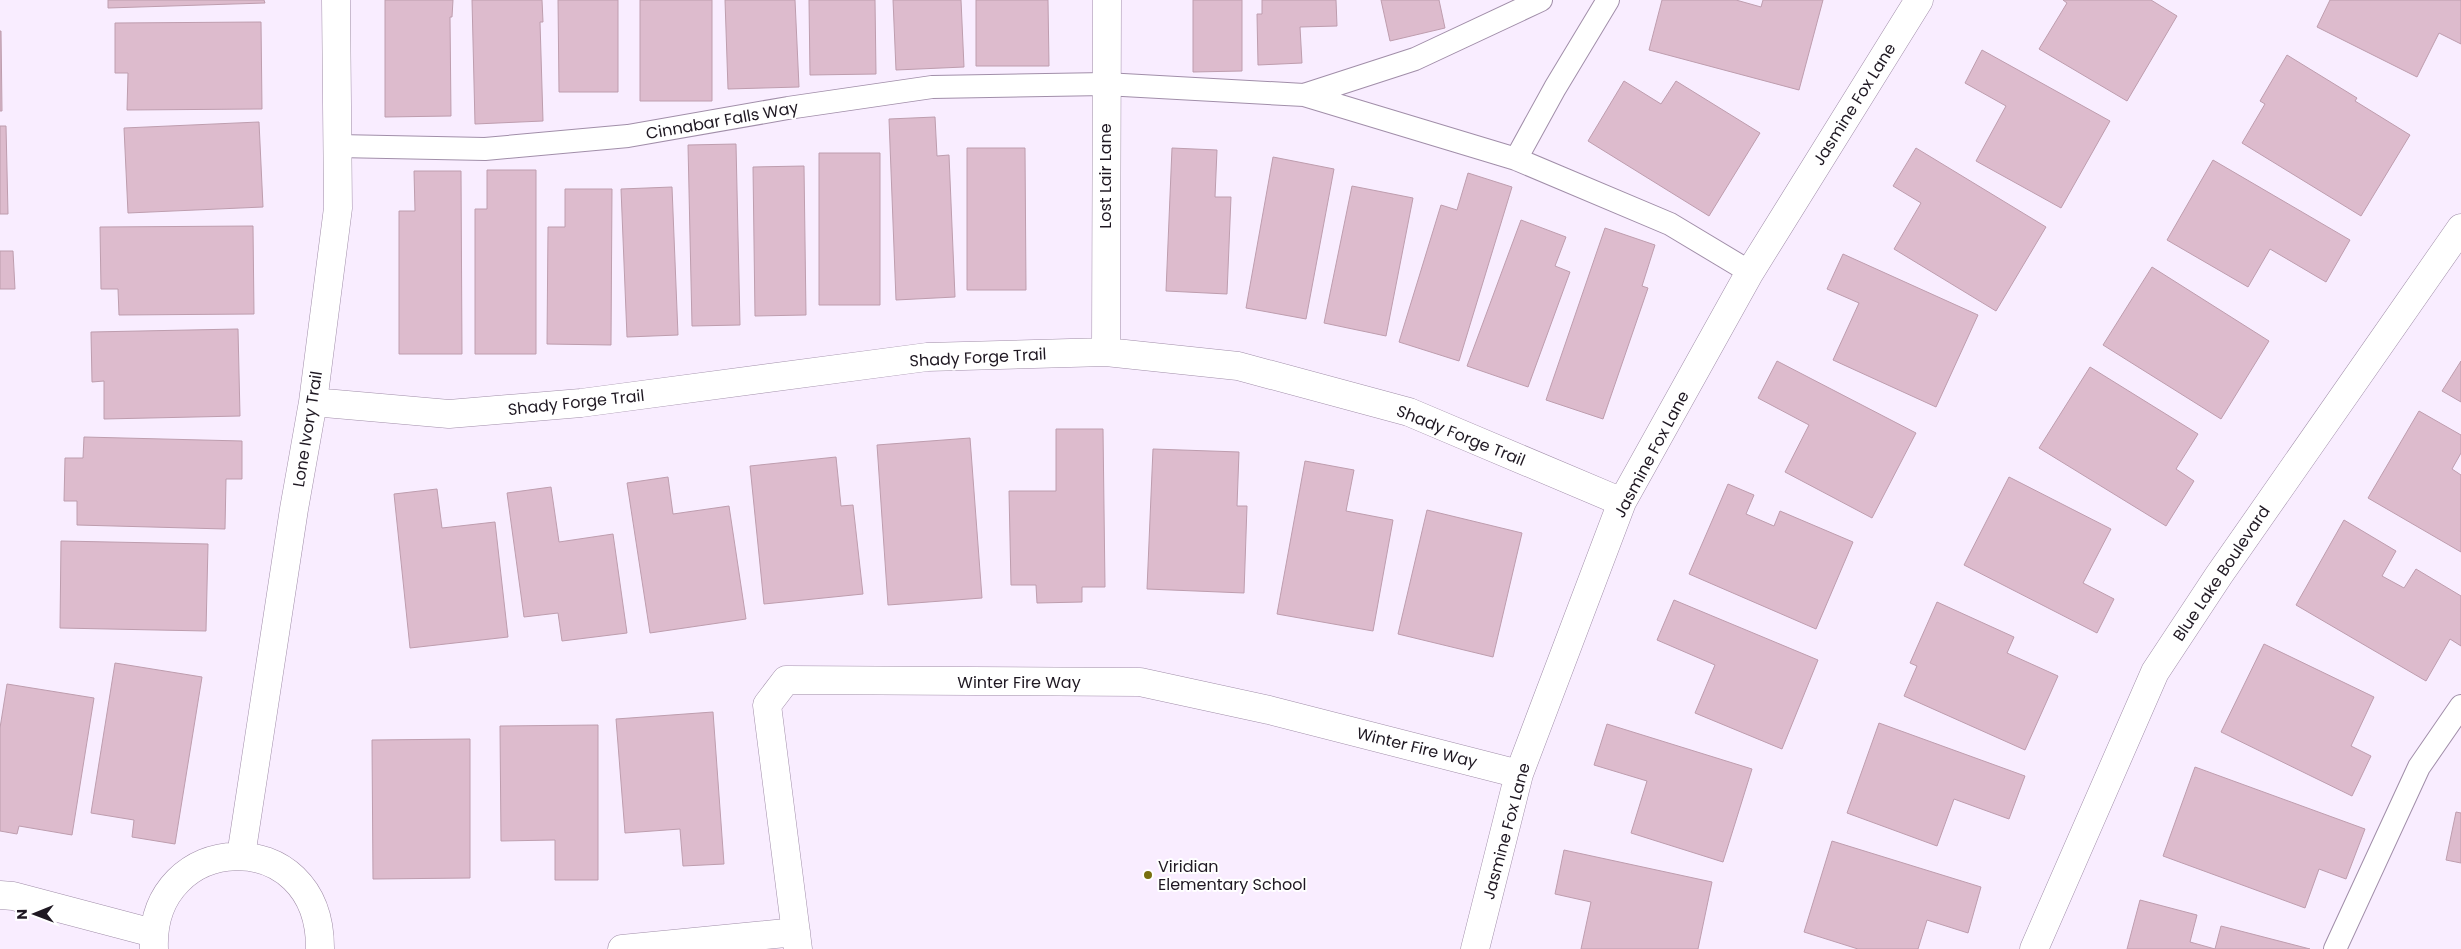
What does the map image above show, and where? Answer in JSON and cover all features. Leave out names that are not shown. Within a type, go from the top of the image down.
[{"type":"street","name":"Lone Ivory Trail","points":[[242,856],[294,508],[313,402],[338,208],[336,0]]},
{"type":"street","name":"Lost Lair Lane","points":[[1106,0],[1106,352]]},
{"type":"street","name":"Jasmine Fox Lane","points":[[1475,949],[1519,774],[1622,502],[1750,272],[1919,0]]},
{"type":"street","name":"Blue Lake Boulevard","points":[[2034,949],[2154,672],[2218,574],[2461,228]]},
{"type":"street","name":"Shady Forge Trail","points":[[313,402],[448,414],[591,402],[927,357],[1106,352],[1238,366],[1409,412],[1622,502]]},
{"type":"street","name":"Winter Fire Way","points":[[797,941],[767,705],[786,680],[1140,682],[1269,710],[1519,774]]},
{"type":"street","points":[[0,896],[13,896],[154,941],[162,902],[182,876],[210,860],[242,856],[269,862],[294,877],[311,900],[321,927],[320,949]]},
{"type":"street","points":[[622,949],[797,941]]},
{"type":"lane","points":[[1304,95],[1415,59],[1541,0]]},
{"type":"lane","points":[[1516,159],[1555,88],[1608,0]]},
{"type":"lane","name":"Cinnabar Falls Way","points":[[338,146],[485,149],[628,136],[788,108],[932,87],[1105,84],[1304,95]]},
{"type":"lane","points":[[1304,95],[1516,159],[1670,224],[1750,272]]},
{"type":"lane","points":[[2336,949],[2419,767],[2461,706]]},
{"type":"building","points":[[108,0],[264,0],[265,3],[108,8]]},
{"type":"building","points":[[385,0],[453,0],[452,17],[450,17],[451,116],[385,117]]},
{"type":"building","points":[[472,0],[542,0],[543,22],[540,22],[543,121],[475,124]]},
{"type":"building","points":[[558,0],[618,0],[618,92],[559,92]]},
{"type":"building","points":[[640,0],[712,0],[712,101],[640,101]]},
{"type":"building","points":[[725,0],[795,0],[799,87],[728,89]]},
{"type":"building","points":[[809,0],[875,0],[876,74],[810,75]]},
{"type":"building","points":[[893,0],[961,0],[964,67],[896,70]]},
{"type":"building","points":[[976,0],[1048,0],[1049,66],[976,66]]},
{"type":"building","points":[[1193,0],[1242,0],[1242,71],[1193,72]]},
{"type":"building","points":[[1262,0],[1336,0],[1337,26],[1300,27],[1302,63],[1258,65],[1257,14],[1262,14]]},
{"type":"building","points":[[1381,0],[1439,0],[1445,28],[1390,41]]},
{"type":"building","points":[[1662,0],[1736,0],[1761,7],[1763,0],[1823,0],[1799,90],[1649,50]]},
{"type":"building","points":[[2063,0],[2151,0],[2177,16],[2127,101],[2039,49],[2067,3]]},
{"type":"building","points":[[2330,0],[2461,0],[2461,44],[2439,33],[2417,77],[2317,27]]},
{"type":"building","points":[[261,22],[262,109],[127,110],[128,73],[115,73],[115,23]]},
{"type":"building","points":[[1,31],[2,111],[0,111]]},
{"type":"building","points":[[1982,50],[2110,121],[2061,208],[1976,161],[2006,106],[1965,83]]},
{"type":"building","points":[[2287,55],[2357,98],[2355,101],[2410,135],[2361,216],[2242,143],[2265,104],[2260,101]]},
{"type":"building","points":[[1624,81],[1661,104],[1676,81],[1760,133],[1709,216],[1588,141]]},
{"type":"building","points":[[935,117],[937,156],[949,155],[955,297],[896,300],[889,119]]},
{"type":"building","points":[[259,122],[263,207],[128,213],[124,128]]},
{"type":"building","points":[[0,126],[6,126],[8,214],[0,214]]},
{"type":"building","points":[[736,144],[740,325],[692,326],[688,145]]},
{"type":"building","points":[[967,148],[1025,148],[1026,290],[967,290]]},
{"type":"building","points":[[1172,148],[1217,150],[1215,197],[1231,197],[1227,294],[1166,291]]},
{"type":"building","points":[[1916,148],[2046,227],[1996,311],[1894,249],[1921,203],[1893,186]]},
{"type":"building","points":[[819,153],[880,153],[880,305],[819,305]]},
{"type":"building","points":[[1273,157],[1334,169],[1306,319],[1246,308]]},
{"type":"building","points":[[2213,160],[2350,240],[2326,282],[2270,249],[2248,287],[2167,240]]},
{"type":"building","points":[[804,166],[806,315],[755,316],[753,167]]},
{"type":"building","points":[[487,170],[536,170],[536,354],[475,354],[475,209],[487,209]]},
{"type":"building","points":[[414,171],[461,171],[462,354],[399,354],[399,211],[415,211]]},
{"type":"building","points":[[1468,173],[1512,187],[1459,361],[1399,342],[1441,205],[1457,210]]},
{"type":"building","points":[[1352,186],[1413,198],[1386,336],[1324,323]]},
{"type":"building","points":[[672,187],[678,335],[627,337],[621,189]]},
{"type":"building","points":[[565,189],[612,189],[611,345],[547,344],[548,227],[565,227]]},
{"type":"building","points":[[1521,220],[1566,237],[1555,266],[1570,272],[1528,387],[1467,366]]},
{"type":"building","points":[[253,226],[254,314],[119,315],[118,289],[101,289],[100,227]]},
{"type":"building","points":[[1605,228],[1655,245],[1642,286],[1648,288],[1603,419],[1546,400]]},
{"type":"building","points":[[0,251],[13,251],[15,289],[0,289]]},
{"type":"building","points":[[1843,254],[1978,315],[1936,407],[1833,360],[1859,303],[1827,289]]},
{"type":"building","points":[[2152,267],[2269,341],[2221,419],[2103,345]]},
{"type":"building","points":[[238,329],[240,416],[104,419],[104,381],[92,382],[91,332]]},
{"type":"building","points":[[1777,361],[1916,433],[1872,518],[1785,472],[1809,425],[1758,398]]},
{"type":"building","points":[[2461,361],[2461,402],[2442,391]]},
{"type":"building","points":[[2090,367],[2198,434],[2176,469],[2194,481],[2166,526],[2039,448]]},
{"type":"building","points":[[2419,411],[2461,435],[2461,453],[2452,469],[2461,475],[2461,552],[2368,498]]},
{"type":"building","points":[[1056,429],[1103,429],[1105,587],[1082,587],[1082,602],[1037,603],[1036,585],[1011,585],[1009,491],[1056,491]]},
{"type":"building","points":[[84,437],[242,441],[242,479],[226,479],[225,529],[77,525],[77,501],[64,501],[65,458],[83,458]]},
{"type":"building","points":[[970,438],[982,598],[888,605],[877,445]]},
{"type":"building","points":[[1153,449],[1239,452],[1237,506],[1247,506],[1244,593],[1147,589]]},
{"type":"building","points":[[836,457],[841,506],[853,505],[863,594],[764,604],[750,466]]},
{"type":"building","points":[[1305,461],[1354,470],[1346,511],[1393,520],[1373,631],[1277,614]]},
{"type":"building","points":[[668,477],[673,514],[729,506],[746,619],[650,633],[627,483]]},
{"type":"building","points":[[2009,477],[2111,529],[2083,583],[2114,599],[2097,633],[1964,565]]},
{"type":"building","points":[[1728,484],[1754,495],[1746,514],[1774,526],[1780,511],[1853,542],[1816,629],[1689,574]]},
{"type":"building","points":[[551,487],[559,542],[613,534],[627,633],[562,641],[558,613],[524,617],[507,493]]},
{"type":"building","points":[[437,489],[442,528],[495,522],[508,637],[410,648],[394,494]]},
{"type":"building","points":[[1427,510],[1522,533],[1493,657],[1398,634]]},
{"type":"building","points":[[2344,520],[2396,551],[2382,576],[2404,588],[2416,569],[2461,596],[2461,646],[2450,639],[2426,681],[2296,605]]},
{"type":"building","points":[[61,541],[208,544],[206,631],[60,628]]},
{"type":"building","points":[[1674,600],[1818,660],[1782,749],[1695,713],[1715,665],[1657,640]]},
{"type":"building","points":[[1937,602],[2014,637],[2007,653],[2058,676],[2025,750],[1904,696],[1917,666],[1910,663]]},
{"type":"building","points":[[2264,644],[2374,697],[2351,746],[2371,756],[2352,796],[2221,732]]},
{"type":"building","points":[[115,663],[202,677],[175,844],[132,837],[134,820],[91,813]]},
{"type":"building","points":[[7,684],[94,698],[72,835],[19,826],[17,834],[0,831],[0,728]]},
{"type":"building","points":[[713,712],[724,864],[683,866],[680,829],[625,833],[616,719]]},
{"type":"building","points":[[1879,723],[2025,776],[2009,819],[1954,799],[1937,846],[1847,813]]},
{"type":"building","points":[[1607,724],[1752,769],[1723,862],[1631,833],[1647,781],[1594,765]]},
{"type":"building","points":[[598,725],[598,880],[555,880],[555,840],[501,841],[500,726]]},
{"type":"building","points":[[470,739],[470,878],[373,879],[372,740]]},
{"type":"building","points":[[2195,767],[2365,829],[2346,879],[2319,869],[2305,908],[2163,856]]},
{"type":"building","points":[[2456,812],[2461,813],[2461,863],[2446,860]]},
{"type":"building","points":[[1832,841],[1981,887],[1968,933],[1927,920],[1918,949],[1858,949],[1804,932]]},
{"type":"building","points":[[1564,850],[1712,882],[1698,949],[1581,949],[1591,902],[1555,894]]},
{"type":"building","points":[[2140,900],[2197,915],[2190,942],[2215,949],[2127,949]]},
{"type":"building","points":[[2221,926],[2310,949],[2215,949]]},
{"type":"place","name":"Viridian Elementary School","points":[[1148,875]]}]
